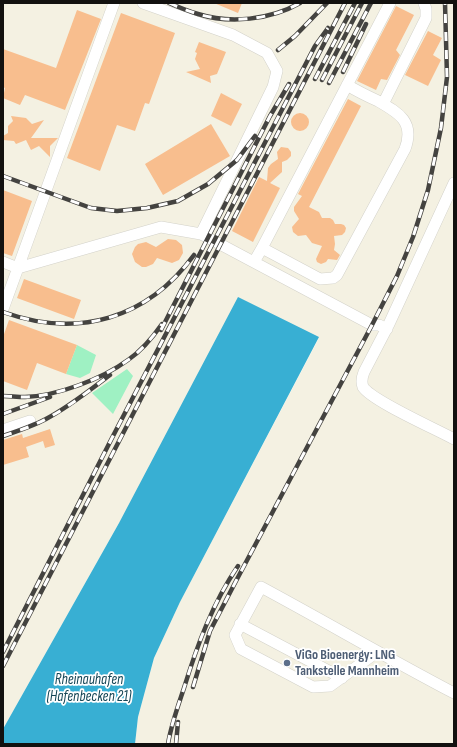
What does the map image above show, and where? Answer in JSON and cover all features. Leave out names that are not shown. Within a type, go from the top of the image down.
[{"type":"lane","points":[[3,309],[114,3]]},
{"type":"lane","points":[[143,3],[233,35],[267,53],[277,71],[273,87],[201,234]]},
{"type":"lane","points":[[254,262],[390,3]]},
{"type":"lane","points":[[383,104],[426,18],[424,3]]},
{"type":"lane","points":[[262,248],[320,279],[333,278],[337,275],[405,149],[408,140],[408,129],[403,119],[397,112],[347,85]]},
{"type":"lane","points":[[454,183],[387,329],[364,372],[362,379],[362,385],[374,397],[454,439]]},
{"type":"lane","points":[[3,262],[18,268],[161,227],[201,234],[372,325],[379,325],[387,329]]},
{"type":"lane","points":[[3,430],[30,421]]},
{"type":"lane","points":[[377,652],[330,686],[313,687],[241,649],[235,635],[261,587],[454,693]]},
{"type":"lane","points":[[240,624],[342,678]]},
{"type":"shaded area","points":[[3,3],[454,3],[454,744],[135,744],[138,717],[154,658],[180,602],[319,338],[119,523],[3,729]]},
{"type":"green space","points":[[77,345],[96,355],[90,373],[80,378],[66,374]]},
{"type":"green space","points":[[127,369],[133,376],[113,414],[92,393]]},
{"type":"water","name":"Rheinauhafen (Hafenbecken 21)","points":[[238,297],[319,337],[180,602],[154,658],[138,717],[135,744],[3,744],[3,729],[119,523]]},
{"type":"building","points":[[214,3],[242,3],[238,13]]},
{"type":"building","points":[[396,6],[414,15],[396,50],[400,55],[387,80],[381,79],[376,90],[357,81]]},
{"type":"building","points":[[77,10],[101,19],[65,110],[25,95],[20,105],[3,98],[5,88],[3,87],[3,49],[56,68]]},
{"type":"building","points":[[121,13],[175,33],[149,104],[145,103],[135,131],[117,125],[100,171],[67,158]]},
{"type":"building","points":[[428,31],[442,38],[433,55],[441,60],[428,86],[405,75]]},
{"type":"building","points":[[199,42],[226,52],[217,74],[210,76],[211,83],[186,72],[200,69],[195,59],[197,53],[195,52]]},
{"type":"building","points":[[221,93],[242,104],[231,126],[211,116]]},
{"type":"building","points":[[348,99],[361,106],[309,207],[319,212],[322,218],[330,218],[335,224],[344,225],[346,228],[342,235],[334,236],[334,250],[340,255],[337,260],[328,259],[326,262],[321,264],[317,262],[316,259],[322,246],[312,243],[306,235],[298,236],[293,232],[292,227],[299,219],[294,211],[294,207],[302,196],[298,194]]},
{"type":"building","points":[[300,113],[306,116],[309,122],[306,128],[300,131],[294,128],[291,122],[294,116]]},
{"type":"building","points":[[11,116],[26,118],[32,124],[44,120],[31,138],[58,138],[50,146],[50,157],[39,146],[31,150],[26,140],[16,144],[14,141],[3,140],[3,136],[8,133],[8,126],[13,121]]},
{"type":"building","points":[[211,124],[230,156],[163,195],[145,164]]},
{"type":"building","points":[[281,147],[288,148],[291,152],[291,156],[282,162],[282,172],[270,183],[280,188],[253,242],[232,231],[259,177],[267,181],[268,168],[278,159],[277,152]]},
{"type":"building","points":[[3,190],[32,201],[12,256],[3,253]]},
{"type":"building","points":[[168,239],[176,240],[182,245],[183,253],[179,260],[172,263],[157,258],[153,264],[146,267],[142,267],[135,262],[132,254],[138,244],[146,242],[156,247]]},
{"type":"building","points":[[24,279],[81,300],[74,319],[17,298]]},
{"type":"building","points":[[9,320],[77,345],[66,374],[37,363],[27,390],[3,381],[3,337]]},
{"type":"building","points":[[50,429],[55,445],[45,448],[43,441],[26,447],[29,457],[3,465],[3,440],[22,434],[23,438]]},
{"type":"railway","points":[[169,3],[191,12],[223,19],[250,19],[263,17],[288,9],[300,3]]},
{"type":"railway","points":[[278,50],[295,36],[327,3]]},
{"type":"railway","points":[[3,666],[345,3]]},
{"type":"railway","points":[[315,79],[355,3]]},
{"type":"railway","points":[[322,80],[362,3]]},
{"type":"railway","points":[[329,83],[371,3]]},
{"type":"railway","points":[[193,687],[210,631],[372,325],[397,276],[413,237],[428,190],[441,128],[447,77],[445,3]]},
{"type":"railway","points":[[343,72],[366,24]]},
{"type":"railway","points":[[3,652],[315,46],[328,28]]},
{"type":"railway","points":[[161,330],[270,116],[289,84]]},
{"type":"railway","points":[[3,176],[91,208],[117,211],[147,208],[178,201],[208,184],[237,160],[255,136]]},
{"type":"railway","points":[[3,312],[31,320],[58,323],[84,323],[109,318],[133,308],[155,295],[175,277],[194,255]]},
{"type":"railway","points":[[3,396],[38,396],[65,390],[92,380],[117,367],[133,356],[146,344],[162,324]]},
{"type":"railway","points":[[3,436],[41,422],[63,409],[110,375]]},
{"type":"railway","points":[[3,414],[50,397]]},
{"type":"railway","points":[[168,744],[175,716],[200,641],[220,595],[238,566]]},
{"type":"railway","points":[[176,744],[178,722]]},
{"type":"place","name":"ViGo Bioenergy: LNG Tankstelle Mannheim","points":[[287,663]]}]
